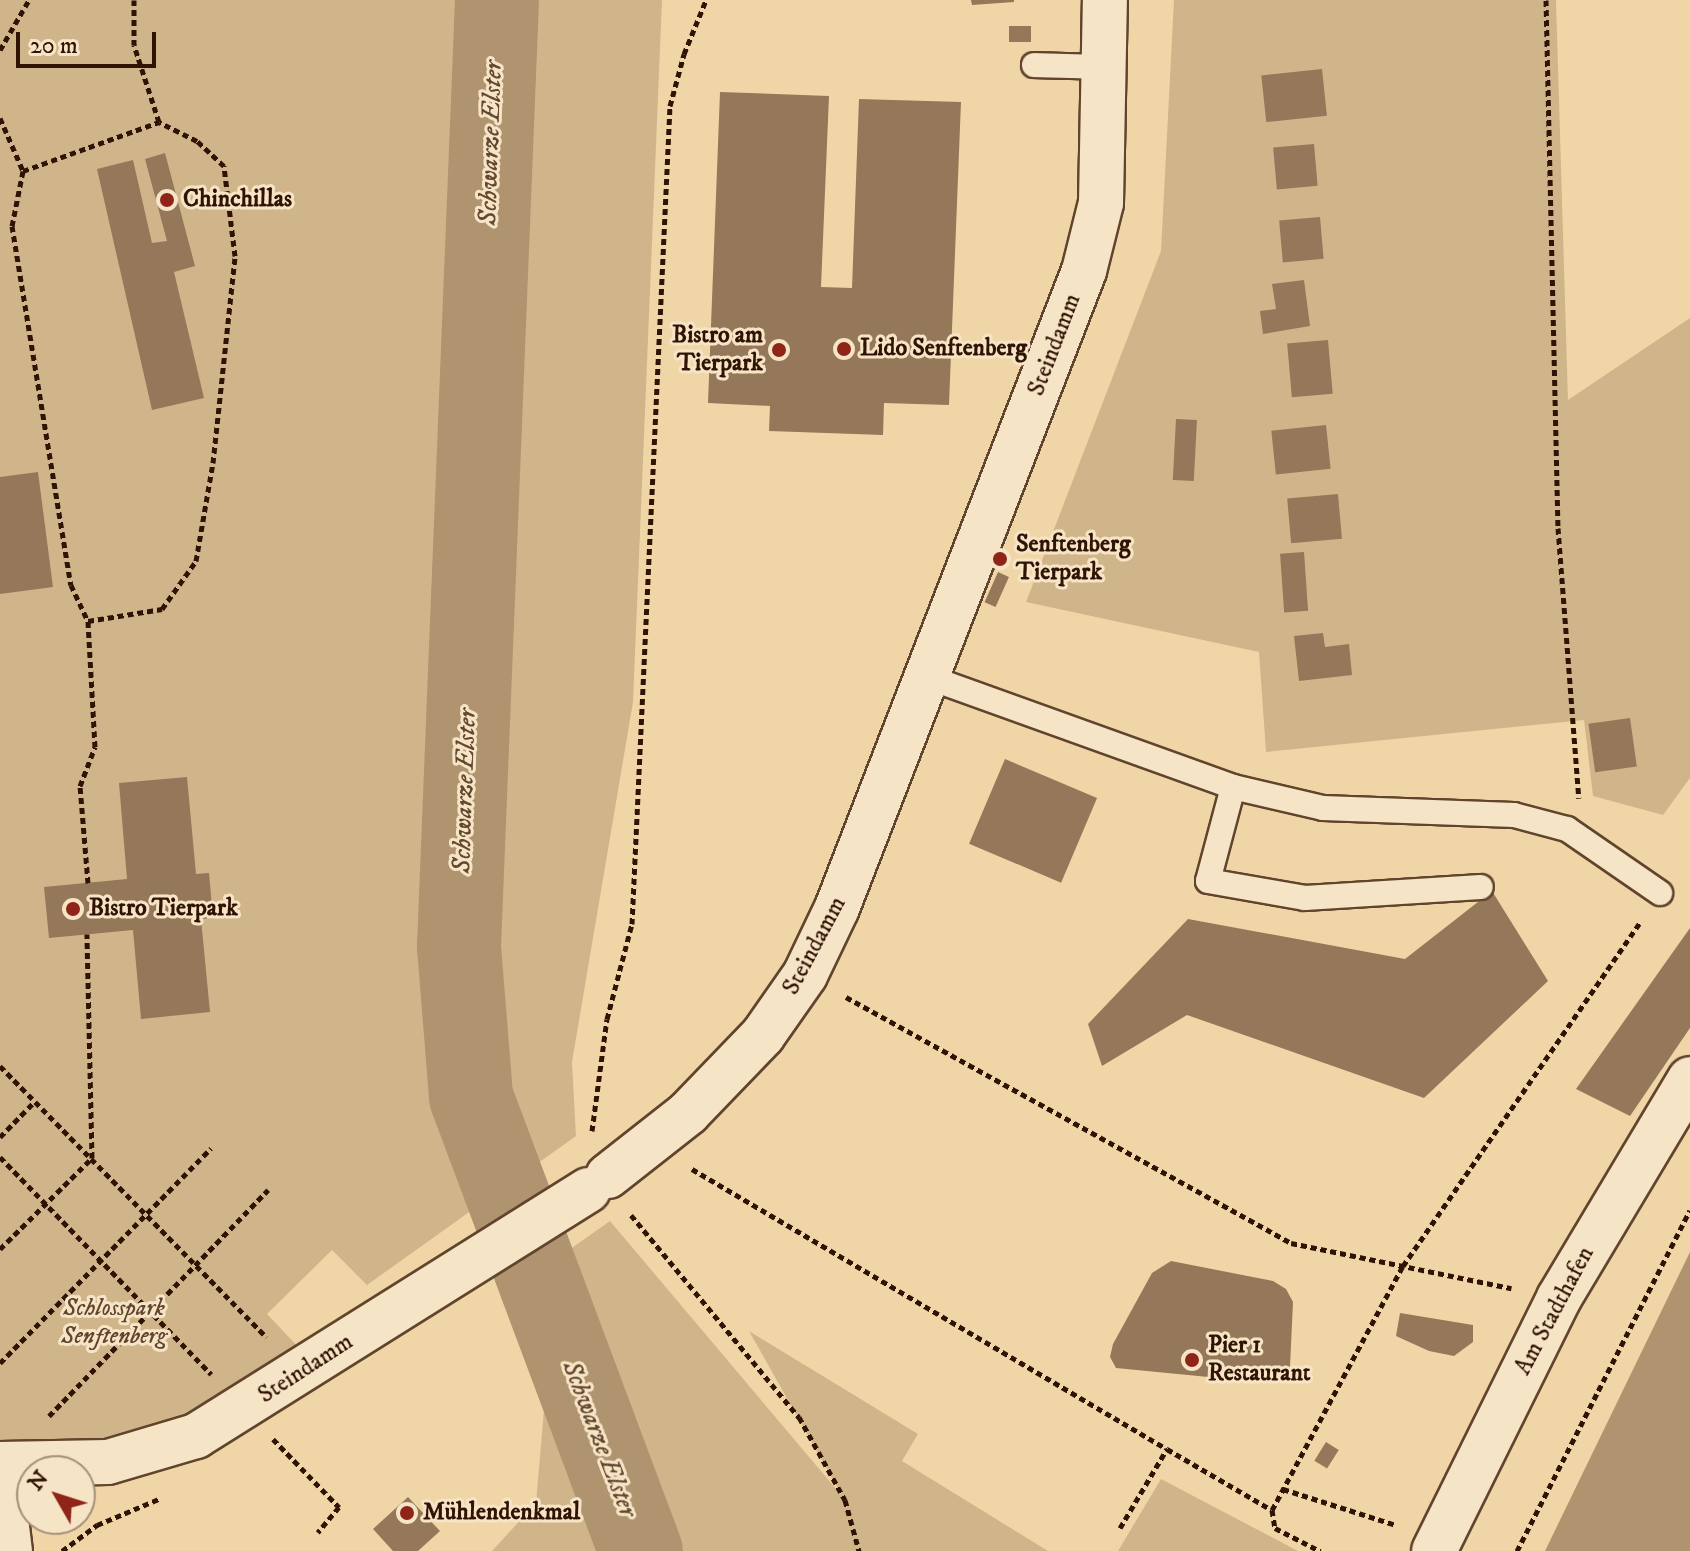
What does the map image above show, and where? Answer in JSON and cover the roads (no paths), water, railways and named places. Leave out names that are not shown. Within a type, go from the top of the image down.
[{"type":"street","name":"Steindamm","points":[[0,1464],[108,1462],[196,1436],[244,1410],[598,1183],[725,1079],[805,975],[853,870],[925,676],[1084,271],[1101,203],[1107,67],[1105,0]]},
{"type":"street","name":"Am Stadthafen","points":[[1421,1540],[1559,1298],[1690,1079]]},
{"type":"street","points":[[0,1470],[10,1551]]},
{"type":"lane","points":[[1034,65],[1107,67]]},
{"type":"lane","points":[[925,676],[1233,787],[1323,808],[1514,815],[1567,829],[1660,893]]},
{"type":"lane","points":[[1233,787],[1208,881],[1305,898],[1481,887]]},
{"type":"waterway","name":"Schwarze Elster","points":[[497,0],[459,947],[471,1097],[641,1551]]},
{"type":"place","name":"Chinchillas","points":[[167,200]]},
{"type":"place","name":"Lido Senftenberg","points":[[844,349]]},
{"type":"place","name":"Bistro am Tierpark","points":[[779,350]]},
{"type":"place","name":"Senftenberg Tierpark","points":[[1000,559]]},
{"type":"place","name":"Bistro Tierpark","points":[[73,909]]},
{"type":"place","name":"Pier 1 Restaurant","points":[[1192,1360]]},
{"type":"place","name":"Mühlendenkmal","points":[[407,1513]]},
{"type":"park label","name":"Schlosspark Senftenberg","points":[[114,1323]]}]
